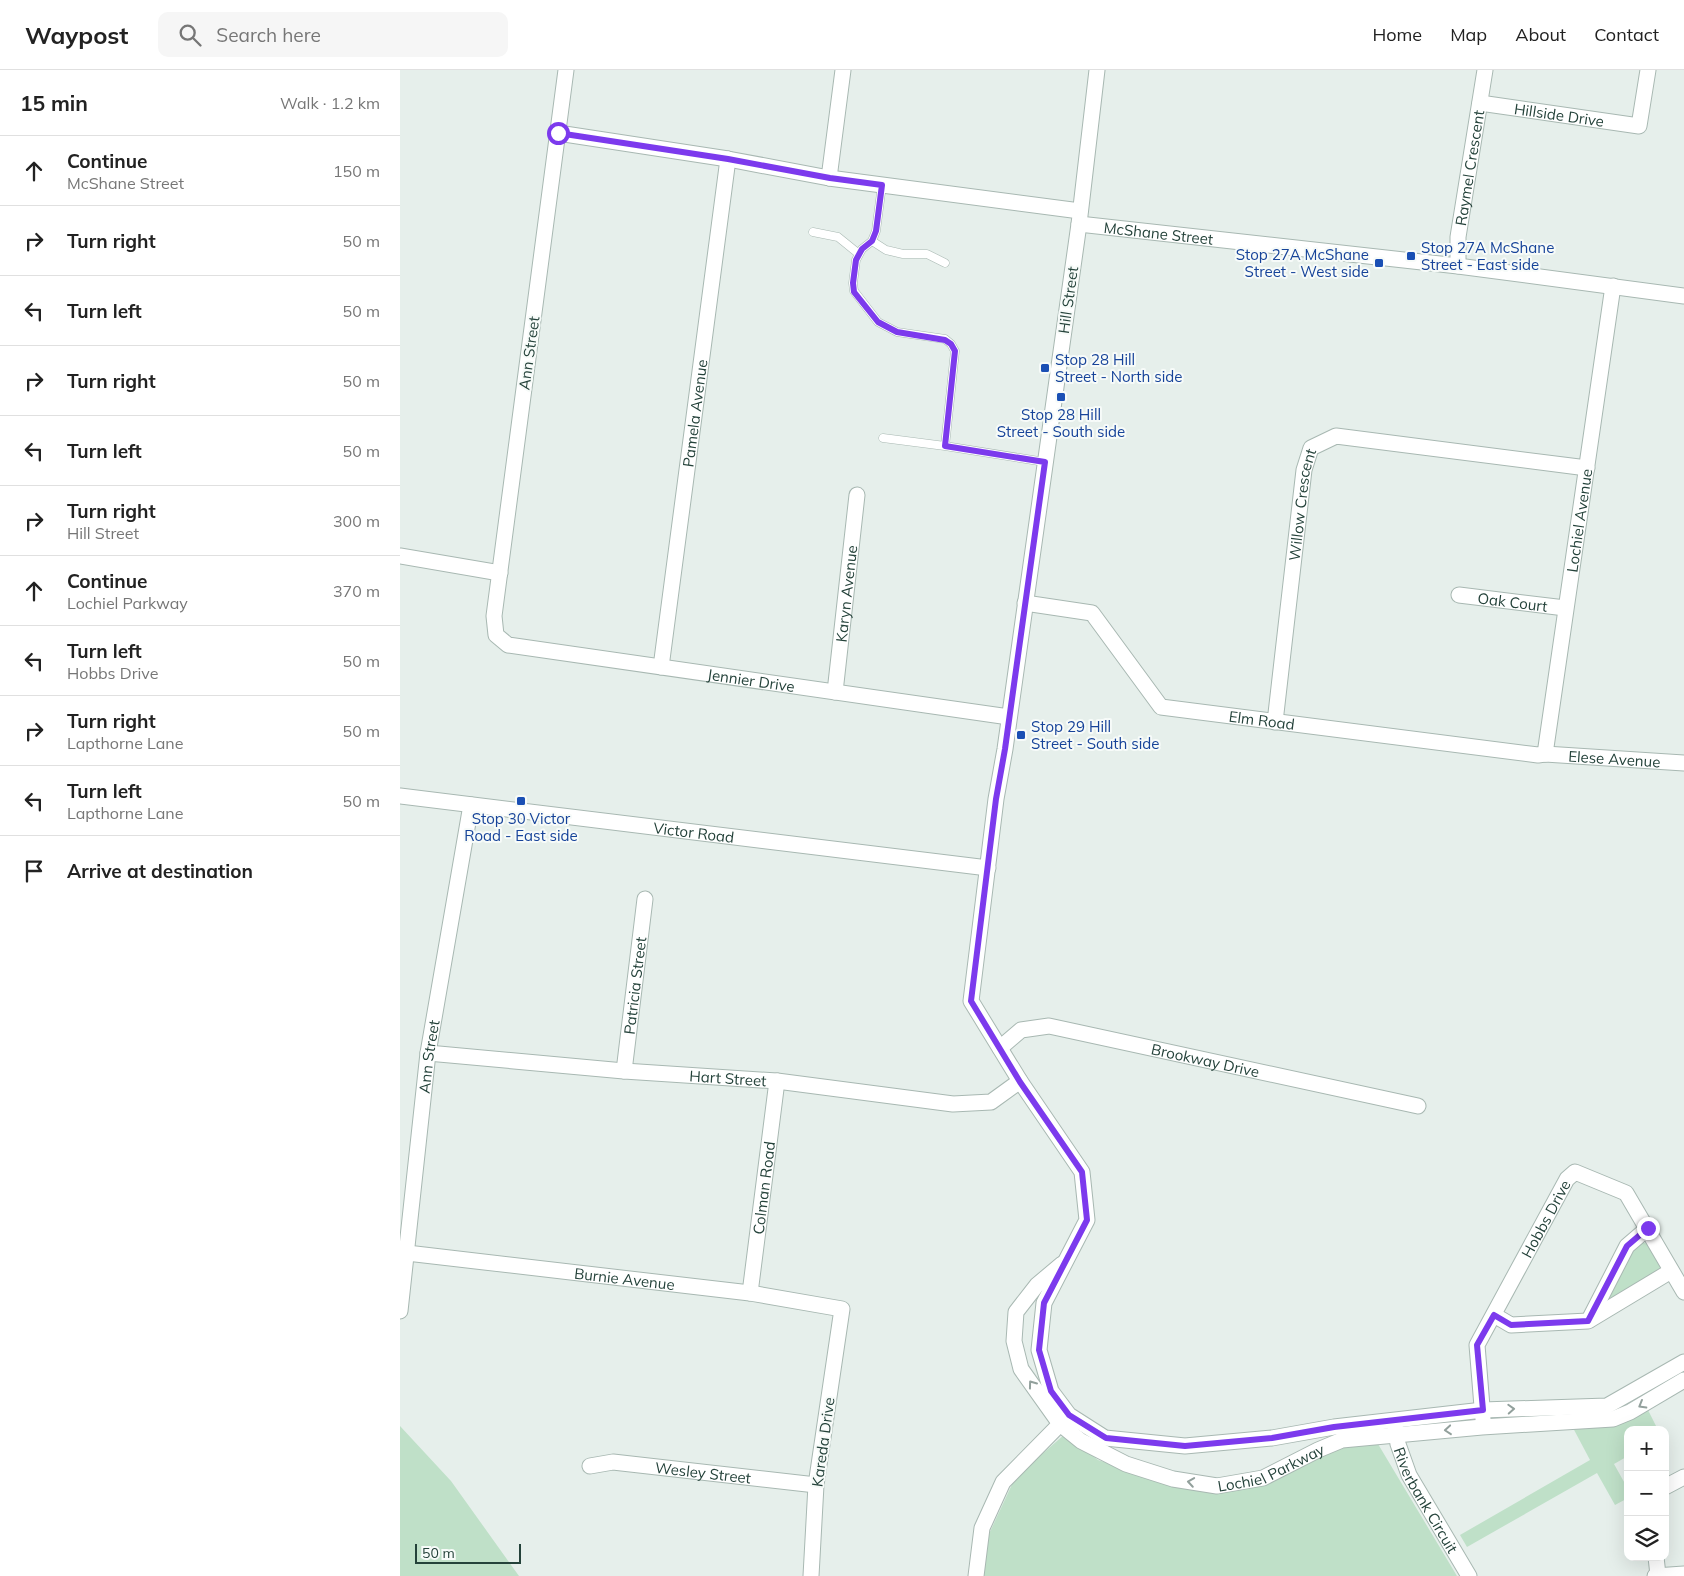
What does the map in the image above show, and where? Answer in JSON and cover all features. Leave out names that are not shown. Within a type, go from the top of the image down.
[{"type":"street","name":"Ann Street","points":[[496,635],[494,616],[566,70]]},
{"type":"street","points":[[830,178],[843,70]]},
{"type":"street","name":"Hill Street","points":[[1020,1082],[971,1001],[996,799],[1080,218],[1098,70]]},
{"type":"street","name":"Raymel Crescent","points":[[1458,266],[1458,237],[1485,70]]},
{"type":"street","name":"Hillside Drive","points":[[1480,103],[1639,126],[1648,70]]},
{"type":"street","name":"McShane Street","points":[[558,133],[728,159],[830,178],[1080,218],[1684,296]]},
{"type":"street","name":"Pamela Avenue","points":[[660,667],[728,159]]},
{"type":"street","name":"Lochiel Avenue","points":[[1545,754],[1613,286]]},
{"type":"street","name":"Willow Crescent","points":[[1274,722],[1304,470],[1311,448],[1336,436],[1587,468]]},
{"type":"street","name":"Karyn Avenue","points":[[835,692],[857,495]]},
{"type":"street","points":[[400,556],[500,573]]},
{"type":"street","name":"Oak Court","points":[[1459,595],[1565,608]]},
{"type":"street","name":"Elm Road","points":[[1025,603],[1092,614],[1161,707],[1538,755],[1545,754]]},
{"type":"street","name":"Jennier Drive","points":[[496,635],[508,645],[1009,717]]},
{"type":"street","name":"Elese Avenue","points":[[1545,754],[1684,763]]},
{"type":"street","name":"Victor Road","points":[[400,796],[988,868]]},
{"type":"street","name":"Ann Street","points":[[400,1311],[428,1053],[471,805]]},
{"type":"street","name":"Patricia Street","points":[[624,1071],[645,899]]},
{"type":"street","name":"Brookway Drive","points":[[1000,1048],[1020,1030],[1049,1026],[1418,1106]]},
{"type":"street","name":"Hart Street","points":[[428,1053],[624,1071],[778,1081],[953,1104],[991,1102],[1020,1082]]},
{"type":"street","name":"Colman Road","points":[[750,1293],[778,1081]]},
{"type":"street","name":"Lochiel Parkway","points":[[1020,1082],[1082,1172],[1087,1220],[1044,1303],[1039,1350],[1051,1391],[1064,1419],[1106,1438],[1185,1446],[1272,1438],[1334,1427],[1482,1427],[1613,1419],[1630,1412],[1684,1380]]},
{"type":"street","name":"Hobbs Drive","points":[[1482,1427],[1483,1410],[1477,1345],[1567,1179],[1575,1172],[1626,1193],[1684,1292]]},
{"type":"street","points":[[1588,1321],[1627,1246],[1648,1228]]},
{"type":"street","name":"Burnie Avenue","points":[[407,1253],[750,1293],[842,1309]]},
{"type":"street","name":"Lochiel Parkway","points":[[1067,1259],[1036,1284],[1016,1312],[1014,1341],[1021,1369],[1081,1441],[1126,1464],[1173,1479],[1216,1486],[1263,1478],[1342,1440],[1483,1410],[1606,1406],[1684,1362]]},
{"type":"street","points":[[1494,1315],[1511,1325],[1588,1321],[1671,1271]]},
{"type":"street","name":"Kareda Drive","points":[[811,1576],[816,1485],[842,1309]]},
{"type":"street","points":[[976,1576],[982,1528],[1003,1482],[1064,1419]]},
{"type":"street","name":"Riverbank Circuit","points":[[1395,1428],[1398,1444],[1409,1475],[1469,1576]]},
{"type":"street","name":"Wesley Street","points":[[590,1466],[613,1462],[816,1485]]},
{"type":"street","points":[[1669,1485],[1684,1477]]},
{"type":"street","points":[[1656,1561],[1657,1576],[1684,1574]]},
{"type":"lane","points":[[882,185],[876,231],[872,241],[862,249],[856,260],[853,283],[854,292],[878,322],[897,332],[945,340],[951,344],[955,351],[945,446]]},
{"type":"lane","points":[[813,232],[838,237],[859,254]]},
{"type":"lane","points":[[872,241],[886,250],[903,254],[926,254],[945,263]]},
{"type":"lane","points":[[883,438],[1045,462]]},
{"type":"green space","points":[[1641,1242],[1651,1245],[1661,1264],[1661,1270],[1607,1302],[1605,1298],[1633,1245]]},
{"type":"green space","points":[[1647,1408],[1656,1426],[1624,1426],[1624,1458],[1614,1464],[1624,1482],[1624,1500],[1615,1505],[1597,1473],[1467,1547],[1460,1535],[1590,1460],[1572,1426]]},
{"type":"green space","points":[[400,1426],[451,1481],[519,1576],[400,1576]]},
{"type":"green space","points":[[1065,1434],[1098,1460],[1165,1482],[1225,1490],[1301,1465],[1352,1443],[1378,1444],[1457,1576],[982,1576],[988,1536],[1015,1478]]},
{"type":"place","name":"Stop 27A McShane Street - East side","points":[[1411,256]]},
{"type":"place","name":"Stop 27A McShane Street - West side","points":[[1379,263]]},
{"type":"place","name":"Stop 28 Hill Street - North side","points":[[1045,368]]},
{"type":"place","name":"Stop 28 Hill Street - South side","points":[[1061,397]]},
{"type":"place","name":"Stop 29 Hill Street - South side","points":[[1021,735]]},
{"type":"place","name":"Stop 30 Victor Road - East side","points":[[521,801]]},
{"type":"route","points":[[558,133],[882,185],[876,231],[872,241],[862,249],[856,260],[853,283],[854,292],[878,322],[897,332],[945,340],[951,344],[955,351],[945,446],[1045,462],[1005,749],[996,799],[971,1001],[1020,1082],[1082,1172],[1087,1220],[1044,1303],[1039,1350],[1051,1391],[1069,1415],[1106,1438],[1185,1446],[1272,1438],[1334,1427],[1483,1410],[1477,1345],[1494,1315],[1511,1325],[1588,1321],[1627,1246],[1648,1228]]}]
